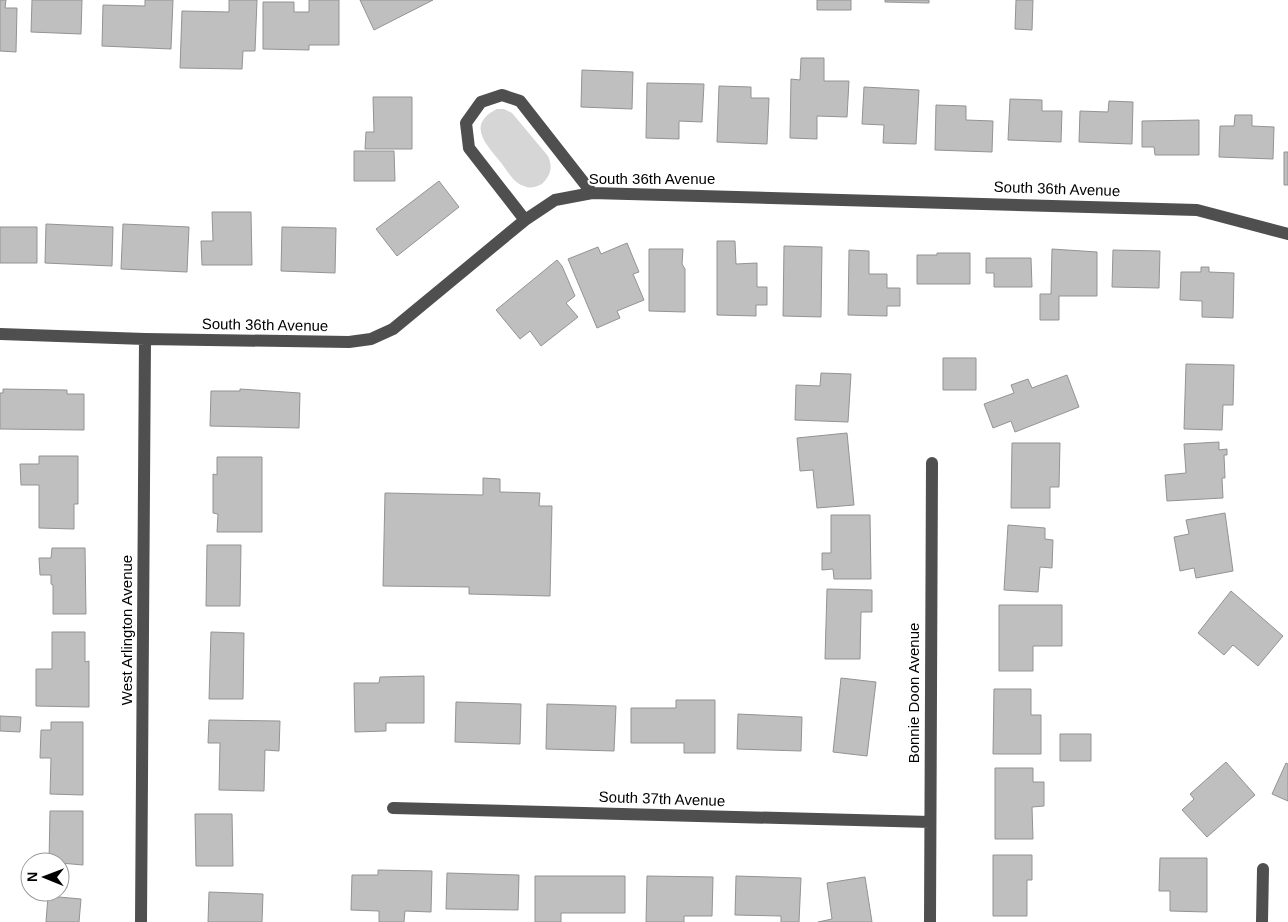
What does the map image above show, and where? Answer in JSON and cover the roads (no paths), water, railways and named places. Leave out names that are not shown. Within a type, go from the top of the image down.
[{"type":"street","points":[[525,220],[469,148],[466,123],[481,102],[502,95],[520,101],[592,192]]},
{"type":"street","name":"South 36th Avenue","points":[[0,334],[145,339],[349,342],[371,339],[393,329],[525,220],[555,200],[592,192],[1197,210],[1288,234]]},
{"type":"street","name":"West Arlington Avenue","points":[[141,922],[145,339]]},
{"type":"street","name":"Bonnie Doon Avenue","points":[[930,922],[932,463]]},
{"type":"street","name":"South 37th Avenue","points":[[393,808],[930,822]]},
{"type":"street","points":[[1262,922],[1263,869]]}]
